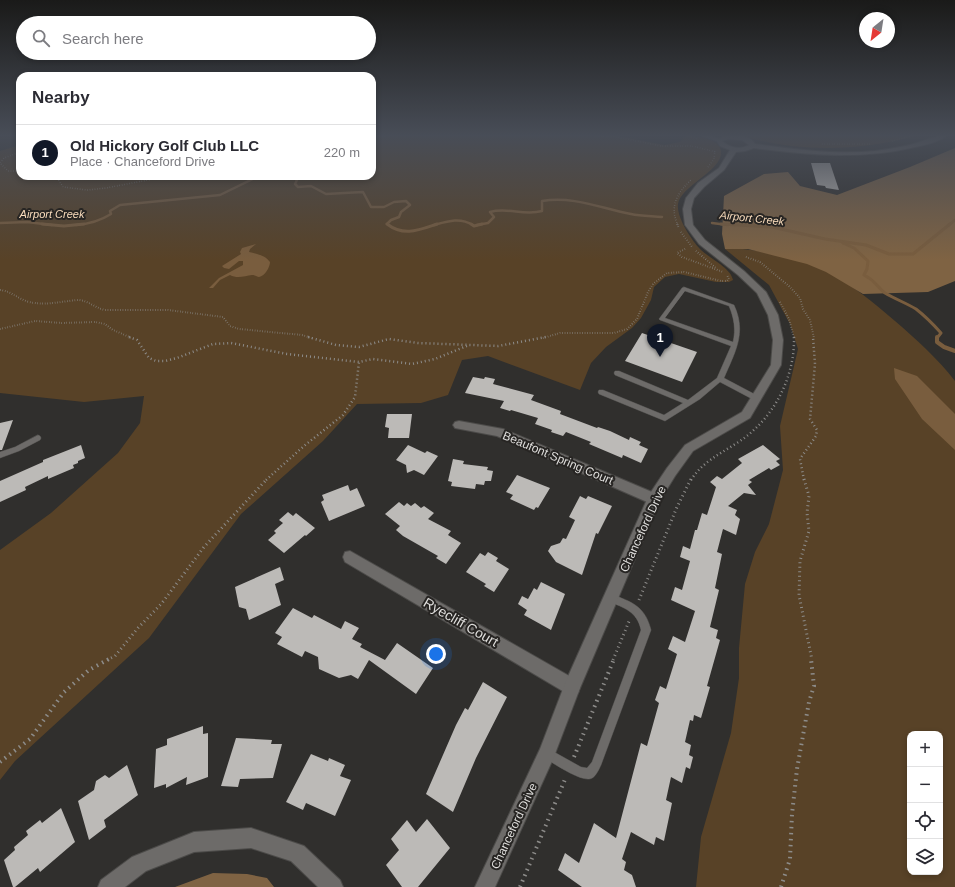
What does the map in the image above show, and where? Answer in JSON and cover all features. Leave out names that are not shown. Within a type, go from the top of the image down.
[{"type":"street","name":"Chanceford Drive","points":[[485,887],[547,753],[572,687],[654,499],[671,472],[689,448],[746,415],[776,364],[778,340],[773,315],[761,292],[741,273],[702,242],[688,224],[687,209],[690,198],[694,191],[711,177]]},
{"type":"street","name":"Beaufont Spring Court","points":[[459,425],[499,432],[654,499]]},
{"type":"street","name":"Ryecliff Court","points":[[350,557],[572,687]]},
{"type":"street","points":[[108,887],[139,864],[194,842],[251,838],[297,853],[333,887]]},
{"type":"lane","points":[[601,392],[665,418],[689,403],[720,379],[735,345],[739,333],[735,312],[731,305],[684,289],[662,319],[735,345]]},
{"type":"lane","points":[[617,373],[689,403]]},
{"type":"lane","points":[[720,379],[756,398]]},
{"type":"lane","points":[[0,455],[17,449],[38,438]]},
{"type":"lane","points":[[547,753],[578,772],[589,774],[596,765],[646,630],[645,622],[641,613],[611,598]]},
{"type":"path","points":[[59,180],[60,184],[63,187],[87,190],[134,184],[152,180]]},
{"type":"path","points":[[0,290],[10,291],[19,298],[30,302],[62,303],[87,300],[99,309],[180,310],[213,315],[224,317],[230,326],[239,329],[302,335],[336,346],[359,347],[389,339],[498,346],[560,333],[614,333],[627,329],[637,319],[650,288],[667,273],[684,272],[721,281],[728,281],[728,275],[682,257],[677,253],[685,249]]},
{"type":"path","points":[[746,257],[760,262],[780,278],[800,298],[803,309],[810,320],[814,340],[814,364],[810,419],[817,430],[816,436],[800,459],[808,496],[807,513],[809,531],[800,561],[800,595],[812,662],[814,686],[809,702],[797,769],[792,814],[790,859],[781,887]]},
{"type":"path","points":[[0,329],[35,321],[62,323],[95,322],[105,324],[114,330],[137,340],[150,358],[165,361],[213,344],[231,342],[287,354],[359,362],[373,359],[412,364],[436,359],[472,344]]},
{"type":"path","points":[[0,762],[30,739],[64,692],[89,670],[115,656],[138,628],[162,603],[204,548],[271,475],[343,415],[355,398],[359,362]]},
{"type":"shaded area","points":[[0,177],[16,177],[16,180],[376,180],[376,177],[702,177],[681,197],[678,204],[679,215],[689,235],[700,249],[724,267],[733,280],[729,282],[716,282],[679,274],[665,277],[654,287],[651,300],[641,318],[632,328],[606,347],[591,363],[580,390],[488,356],[462,360],[448,395],[421,403],[357,404],[323,441],[241,514],[149,638],[15,761],[0,780],[0,550],[51,513],[118,453],[140,423],[144,396],[84,402],[0,393]]},
{"type":"shaded area","points":[[758,177],[793,177],[800,186],[837,195],[883,177],[955,177],[955,281],[928,292],[863,294],[826,272],[807,264],[748,249],[725,249],[722,234],[724,196]]},
{"type":"shaded area","points":[[256,244],[250,249],[249,252],[263,256],[270,262],[268,269],[263,275],[259,277],[252,275],[238,277],[230,275],[220,280],[213,288],[209,288],[219,278],[243,265],[243,261],[239,261],[229,269],[222,266],[241,254],[240,252],[242,248]]},
{"type":"shaded area","points":[[728,248],[765,252],[791,258],[815,266],[835,276],[862,294],[919,342],[955,381],[955,887],[696,887],[701,837],[731,733],[739,678],[739,648],[745,584],[755,552],[769,524],[783,470],[780,426],[798,349],[790,324],[769,285],[725,249]]},
{"type":"shaded area","points":[[894,368],[917,376],[955,414],[955,450],[922,419],[895,379]]},
{"type":"shaded area","points":[[213,873],[247,874],[267,878],[274,887],[175,887]]},
{"type":"building","points":[[815,177],[835,177],[839,190],[826,188],[825,186],[817,185]]},
{"type":"building","points":[[642,333],[697,352],[682,382],[625,361]]},
{"type":"building","points":[[473,377],[495,379],[493,384],[534,395],[531,400],[561,411],[560,414],[597,428],[610,431],[629,440],[630,437],[641,442],[639,445],[648,449],[641,463],[623,455],[622,458],[589,444],[591,442],[566,432],[563,436],[551,432],[552,430],[535,424],[538,418],[500,408],[504,401],[465,393]]},
{"type":"building","points":[[387,414],[412,414],[409,438],[388,438],[389,428],[385,427]]},
{"type":"building","points":[[13,420],[2,450],[0,450],[0,423]]},
{"type":"building","points":[[81,445],[85,458],[73,465],[74,468],[48,479],[48,476],[25,487],[26,490],[0,502],[0,481],[43,462],[43,460]]},
{"type":"building","points":[[408,445],[425,453],[427,451],[438,456],[424,475],[414,470],[407,473],[406,465],[396,460]]},
{"type":"building","points":[[763,445],[780,459],[776,461],[780,465],[771,470],[769,468],[749,480],[752,482],[748,485],[756,495],[744,493],[728,506],[737,510],[735,515],[740,519],[736,535],[723,529],[717,552],[722,554],[715,588],[719,590],[710,627],[718,630],[716,638],[720,640],[707,686],[710,687],[701,718],[694,715],[693,721],[690,720],[685,742],[691,745],[689,755],[693,757],[690,769],[686,767],[682,783],[671,777],[666,800],[672,803],[664,841],[656,837],[654,845],[631,832],[622,859],[626,862],[624,870],[632,875],[636,887],[582,887],[558,870],[565,853],[579,863],[594,823],[616,838],[641,743],[647,746],[659,703],[655,700],[660,686],[666,689],[677,654],[668,649],[673,636],[685,642],[695,611],[671,600],[675,587],[682,590],[690,561],[680,557],[683,546],[690,549],[695,530],[697,530],[702,513],[707,515],[716,487],[710,482],[717,476],[722,479],[742,463],[738,459]]},
{"type":"building","points":[[453,459],[464,461],[463,464],[488,467],[487,470],[493,471],[491,481],[485,481],[484,485],[476,484],[475,489],[451,486],[452,482],[448,481]]},
{"type":"building","points":[[517,475],[550,488],[538,508],[536,507],[534,510],[510,499],[513,495],[506,492]]},
{"type":"building","points":[[348,485],[350,491],[357,488],[365,506],[329,521],[321,502],[324,500],[322,495]]},
{"type":"building","points":[[580,496],[586,499],[588,496],[612,506],[598,534],[596,533],[582,575],[556,562],[548,551],[551,546],[560,543],[563,538],[566,539],[575,520],[569,517]]},
{"type":"building","points":[[399,502],[404,506],[407,503],[411,506],[415,503],[421,508],[424,506],[434,513],[428,519],[451,531],[448,535],[461,543],[446,564],[436,558],[438,556],[403,536],[396,530],[400,526],[385,514]]},
{"type":"building","points":[[288,512],[293,516],[296,513],[315,528],[284,553],[268,540],[276,533],[274,531],[283,523],[279,520]]},
{"type":"building","points":[[488,552],[498,558],[496,561],[509,569],[494,592],[484,586],[486,584],[466,572],[480,553],[485,556]]},
{"type":"building","points":[[280,567],[284,580],[275,584],[281,605],[249,620],[246,609],[239,607],[235,587]]},
{"type":"building","points":[[541,582],[565,594],[551,630],[524,615],[527,610],[518,604],[522,596],[528,599],[534,588],[537,590]]},
{"type":"building","points":[[293,608],[312,618],[314,615],[341,629],[345,621],[359,628],[352,639],[362,644],[360,647],[385,660],[397,643],[433,668],[416,694],[369,660],[358,679],[351,675],[339,678],[319,669],[318,657],[305,651],[302,657],[277,644],[282,637],[275,633]]},
{"type":"building","points":[[483,682],[507,697],[476,758],[453,812],[426,794],[456,725],[465,708],[468,710]]},
{"type":"building","points":[[203,726],[203,734],[208,733],[208,777],[186,785],[187,777],[166,788],[166,784],[154,788],[156,749],[167,745],[167,739]]},
{"type":"building","points":[[236,738],[272,740],[271,744],[282,744],[273,778],[240,779],[238,787],[221,786]]},
{"type":"building","points":[[311,754],[328,761],[329,758],[345,765],[340,776],[351,780],[335,816],[306,803],[303,810],[286,802]]},
{"type":"building","points":[[127,765],[138,795],[104,820],[106,827],[89,840],[78,801],[94,790],[96,781],[105,775],[109,778]]},
{"type":"building","points":[[61,808],[75,842],[40,872],[38,868],[15,887],[13,887],[4,860],[15,850],[14,847],[28,835],[26,831],[40,820],[42,823]]},
{"type":"building","points":[[427,819],[450,848],[418,887],[402,887],[386,865],[399,850],[391,839],[407,820],[416,832]]},
{"type":"waterway","name":"Airport Creek","points":[[81,224],[103,219],[111,214],[110,211],[120,205],[220,195],[251,180]]},
{"type":"waterway","name":"Airport Creek","points":[[297,180],[295,184],[298,187],[311,186],[326,194],[363,192],[371,207],[384,207],[394,202],[406,201],[410,205],[401,212],[399,217],[391,220],[387,224]]},
{"type":"waterway","name":"Airport Creek","points":[[481,224],[488,223],[494,217],[490,212],[503,210],[529,213],[542,211],[542,201],[554,200],[576,201],[631,214],[662,217]]},
{"type":"waterway","name":"Airport Creek","points":[[434,225],[459,220],[472,224]]},
{"type":"waterway","points":[[949,225],[955,220]]},
{"type":"waterway","name":"Airport Creek","points":[[0,223],[27,222],[49,225]]},
{"type":"waterway","name":"Airport Creek","points":[[712,223],[728,225]]},
{"type":"waterway","name":"Airport Creek","points":[[42,224],[49,225]]},
{"type":"waterway","name":"Airport Creek","points":[[49,225],[64,226],[81,224]]},
{"type":"waterway","name":"Airport Creek","points":[[76,225],[81,224]]},
{"type":"waterway","name":"Airport Creek","points":[[387,224],[393,228],[406,231],[418,230],[437,224]]},
{"type":"waterway","name":"Airport Creek","points":[[472,224],[474,226],[481,224]]},
{"type":"waterway","points":[[721,224],[772,227],[825,239],[866,245],[889,254],[913,254],[950,224]]},
{"type":"waterway","points":[[843,243],[854,248],[868,261],[867,269],[864,275],[871,279],[885,293],[923,314],[941,333],[937,338]]},
{"type":"waterway","points":[[937,338],[937,342],[944,347],[955,351]]},
{"type":"place","name":"Old Hickory Golf Club LLC","points":[[660,357]]}]
